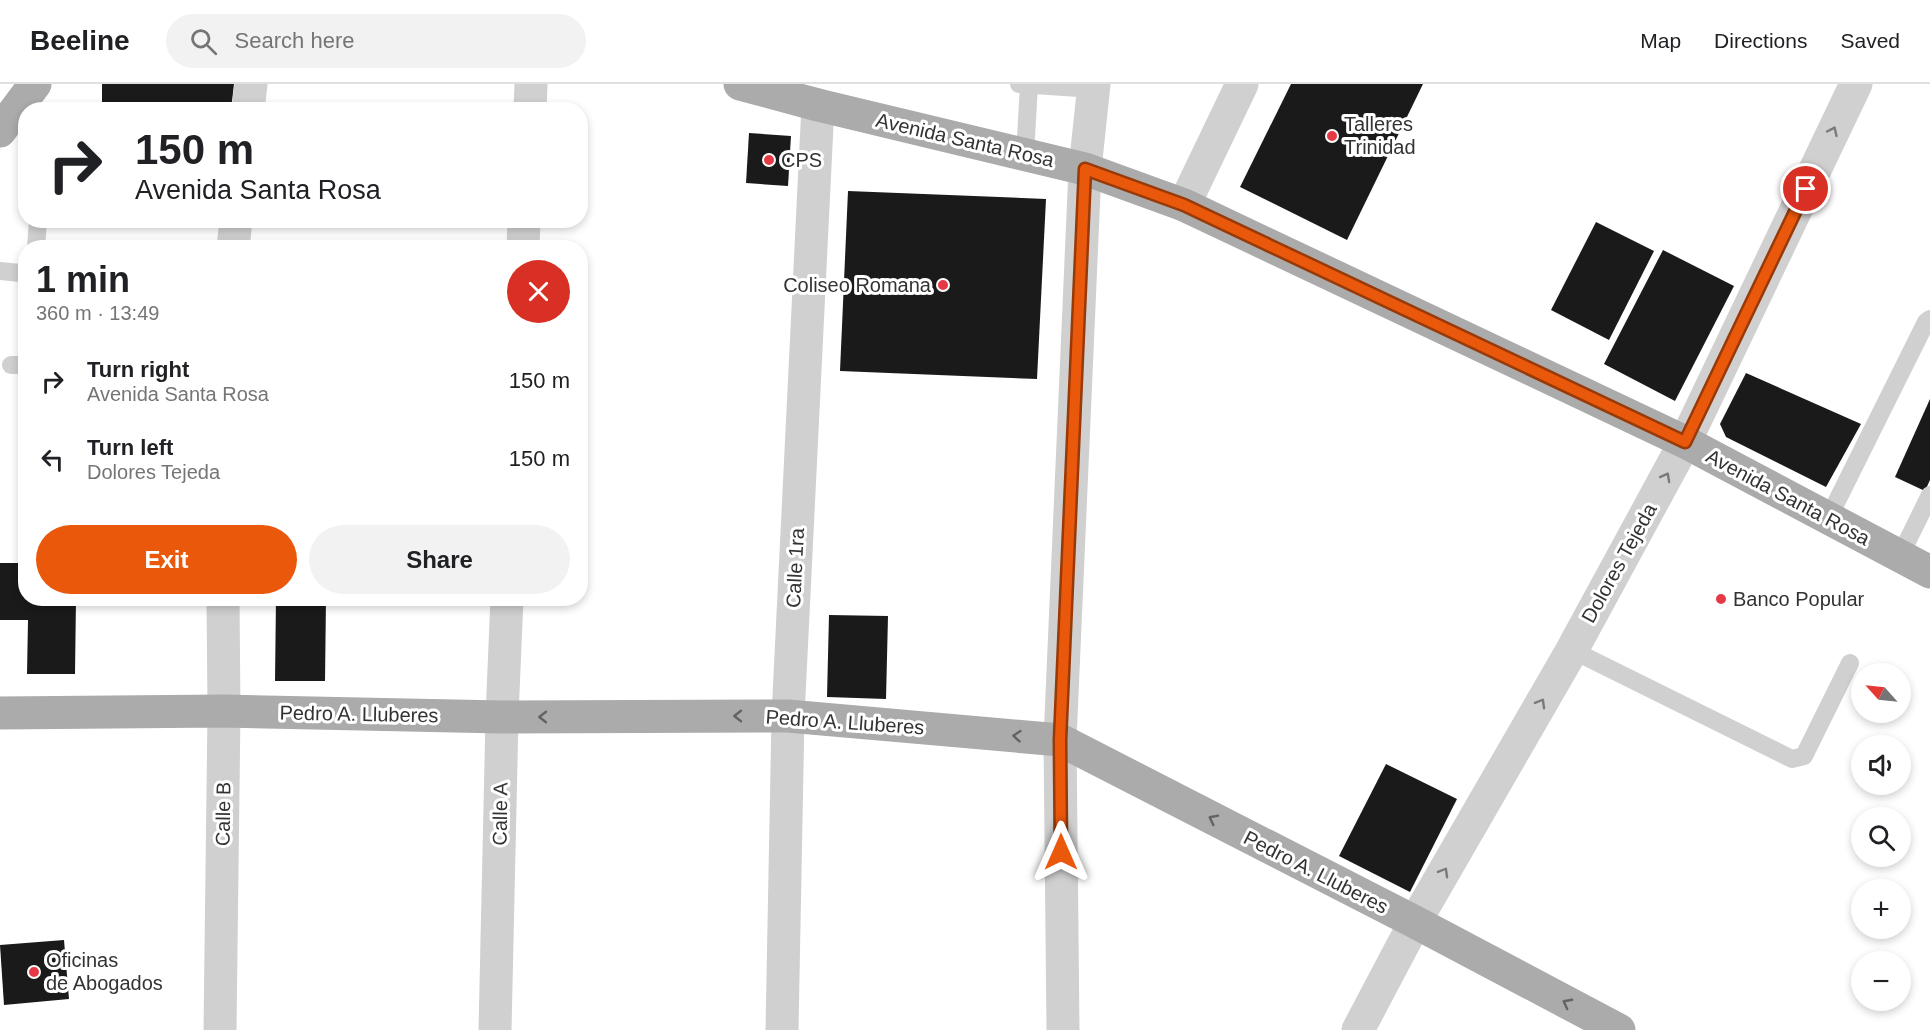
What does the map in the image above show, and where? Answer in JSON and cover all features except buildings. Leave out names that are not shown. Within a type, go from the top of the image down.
[{"type":"main road","points":[[0,110],[11,104],[34,84]]},
{"type":"main road","points":[[21,102],[34,84]]},
{"type":"main road","name":"Avenida Santa Rosa","points":[[740,84],[1085,169],[1184,205],[1685,442],[1930,572]]},
{"type":"main road","points":[[0,130],[18,106]]},
{"type":"main road","name":"Pedro A. Lluberes","points":[[0,713],[224,711],[502,717],[788,716],[1060,740],[1415,922],[1619,1030]]},
{"type":"street","points":[[249,102],[251,84]]},
{"type":"street","points":[[530,102],[531,84]]},
{"type":"street","points":[[1184,205],[1242,84]]},
{"type":"street","name":"Dolores Tejeda","points":[[1358,1030],[1415,922],[1572,650],[1685,442],[1856,84]]},
{"type":"street","points":[[1063,1030],[1060,740],[1085,169],[1094,86]]},
{"type":"street","name":"Calle 1ra","points":[[782,1030],[788,716],[818,105]]},
{"type":"street","name":"Calle B","points":[[220,1030],[223,606]]},
{"type":"street","name":"Calle A","points":[[495,1030],[507,606]]},
{"type":"lane","points":[[1019,84],[1094,86]]},
{"type":"lane","points":[[1025,155],[1029,85]]},
{"type":"lane","points":[[0,271],[18,273]]},
{"type":"lane","points":[[1828,519],[1926,322],[1930,319]]},
{"type":"lane","points":[[1900,556],[1930,495]]},
{"type":"lane","points":[[1572,650],[1792,759],[1804,756],[1850,663]]},
{"type":"place","name":"Talleres Trinidad","points":[[1332,136]]},
{"type":"place","name":"CPS","points":[[769,160]]},
{"type":"place","name":"Coliseo Romana","points":[[943,285]]},
{"type":"place","name":"Banco Popular","points":[[1721,599]]},
{"type":"place","name":"Oficinas de Abogados","points":[[34,972]]},
{"type":"route","points":[[1061,852],[1060,740],[1085,169],[1184,205],[1685,442],[1806,189]]}]
